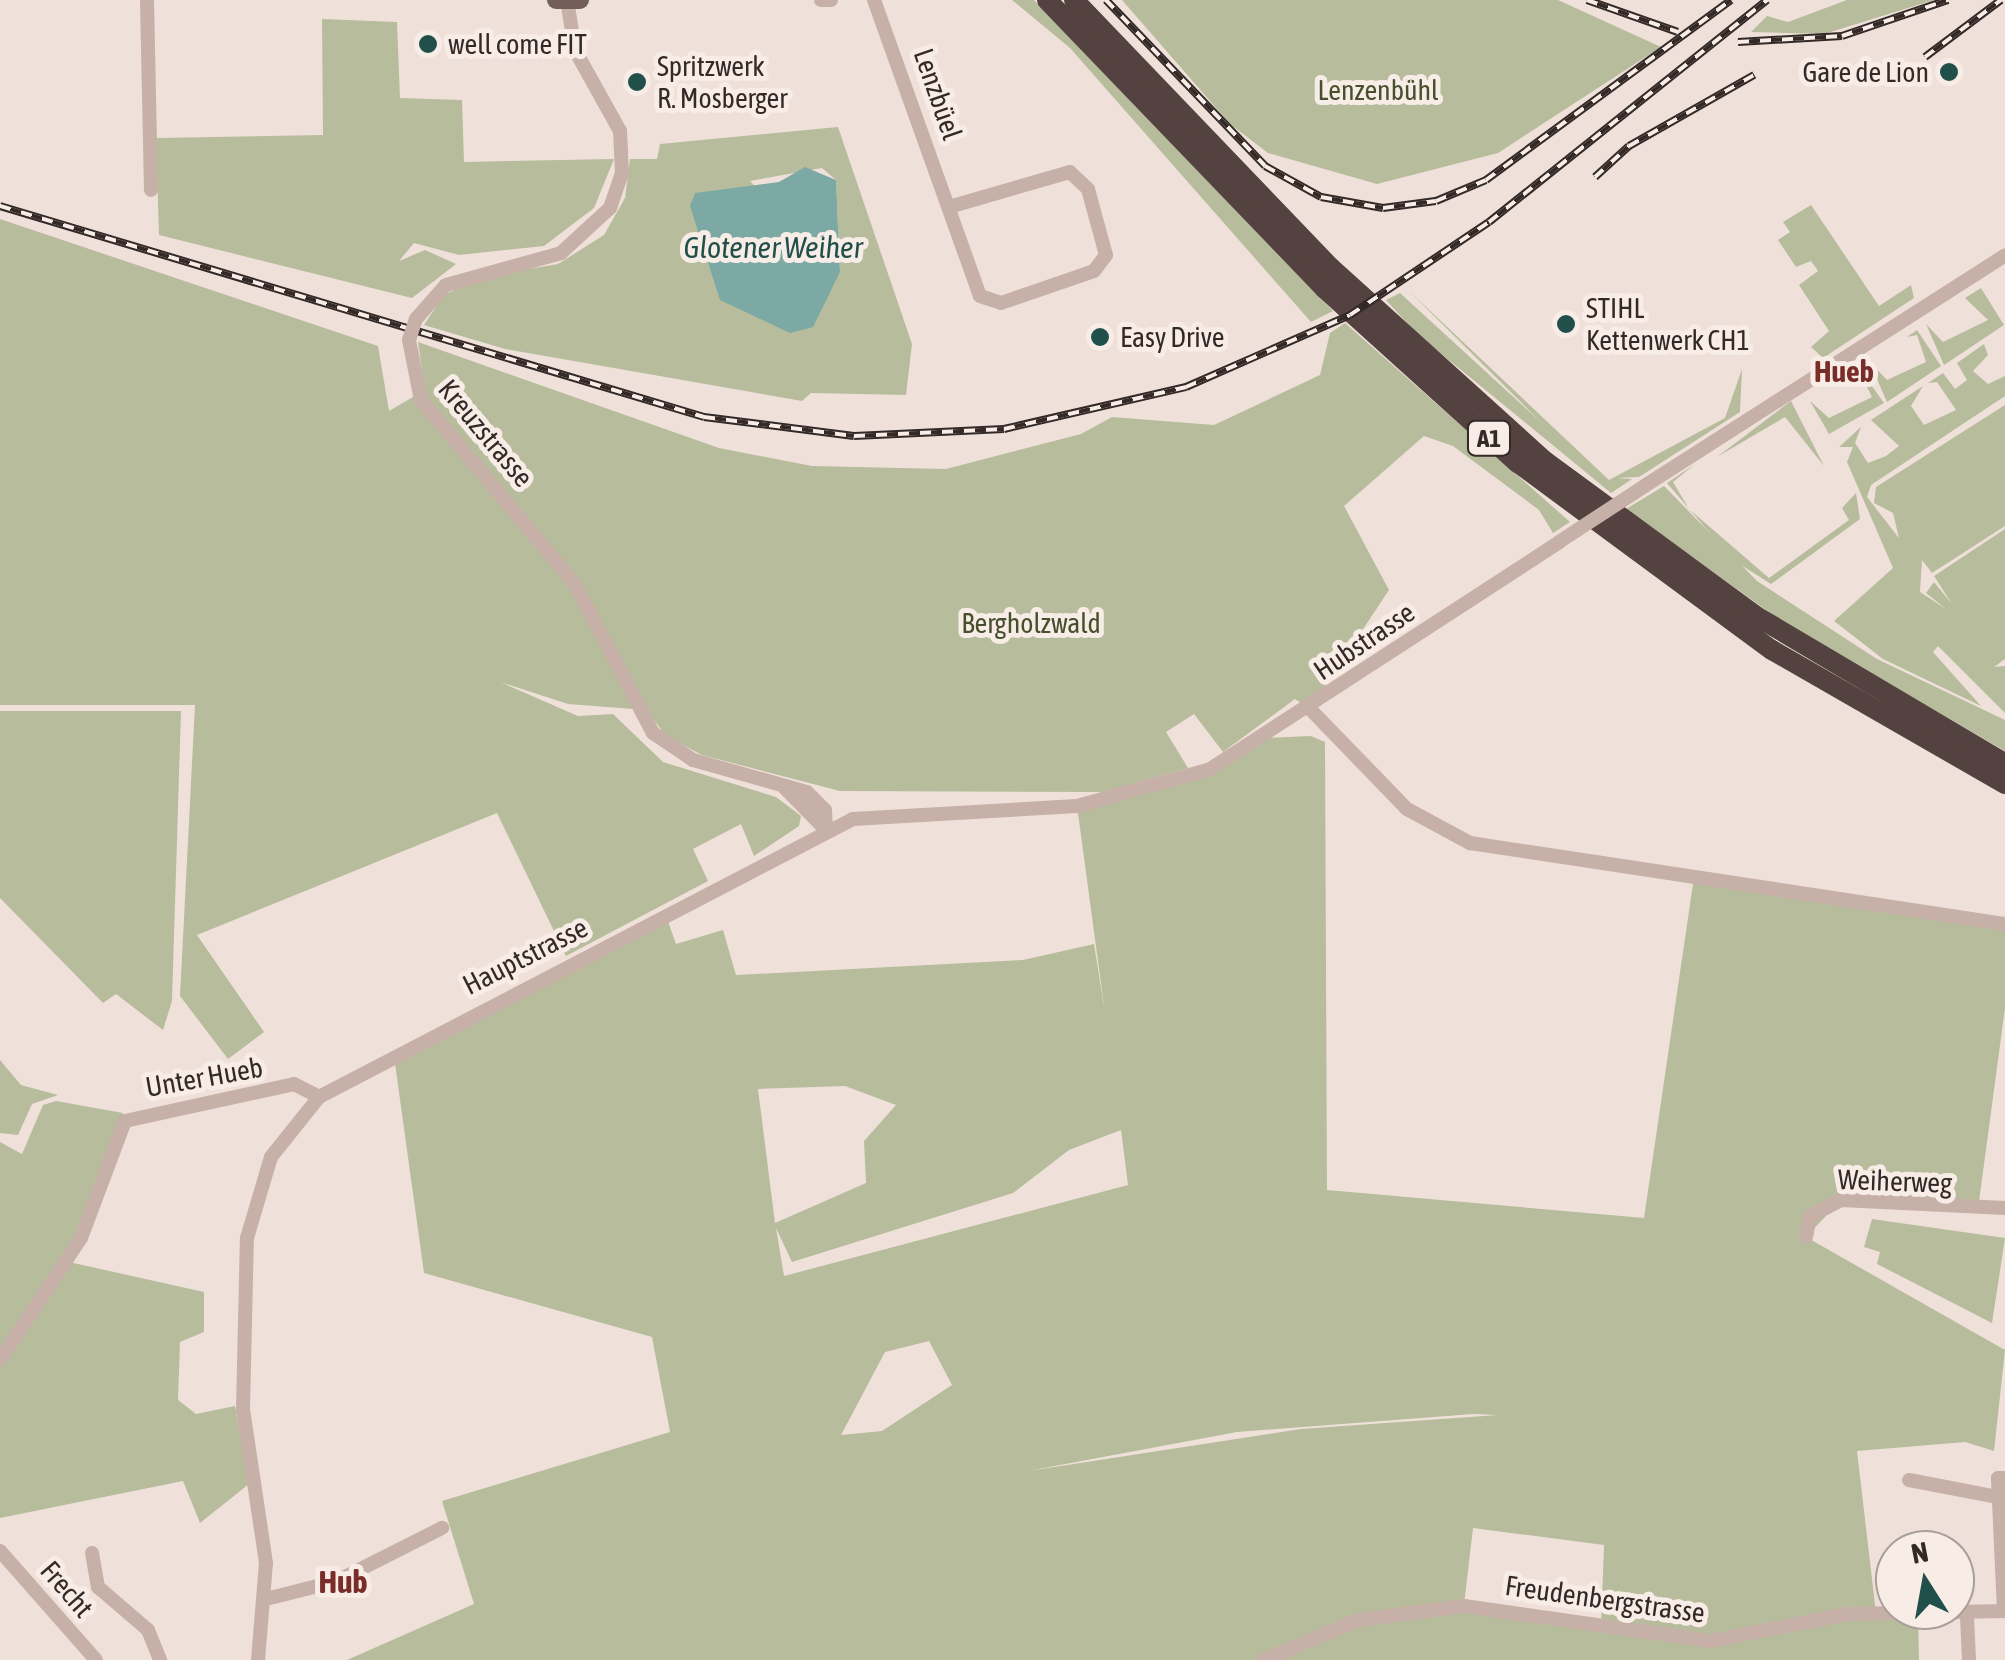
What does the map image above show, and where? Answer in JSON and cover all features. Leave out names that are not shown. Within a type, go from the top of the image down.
[{"type":"highway","name":"A1","points":[[1047,0],[1313,277],[1518,463],[1772,650],[2005,784]]},
{"type":"highway","name":"A1","points":[[1074,0],[1330,268],[1545,461],[1756,616],[2005,763]]},
{"type":"street","points":[[147,0],[151,190]]},
{"type":"street","points":[[821,0],[831,0]]},
{"type":"street","name":"Lenzbüel","points":[[874,0],[975,287],[992,303],[1089,274],[1106,255],[1088,189],[1070,172],[950,207]]},
{"type":"street","name":"Kreuzstrasse","points":[[568,2],[575,50],[623,142],[610,208],[560,254],[446,285],[416,320],[410,340],[421,400],[575,584],[653,733],[693,760],[782,785],[826,830]]},
{"type":"street","name":"Hubstrasse","points":[[2005,245],[1977,268],[1310,709],[1407,809],[1470,843],[2005,924]]},
{"type":"street","name":"Hubstrasse","points":[[1977,268],[2005,255]]},
{"type":"street","name":"Hauptstrasse","points":[[258,1660],[266,1598],[243,1410],[246,1238],[270,1157],[319,1097],[826,830],[894,810],[1137,796],[1210,769],[1310,709]]},
{"type":"street","name":"Unter Hueb","points":[[0,1360],[81,1238],[125,1121],[294,1084],[319,1097]]},
{"type":"street","name":"Weiherweg","points":[[1806,1237],[1810,1216],[1841,1200],[2005,1208]]},
{"type":"street","points":[[2002,1478],[1998,1497],[2004,1611]]},
{"type":"street","points":[[1909,1480],[1998,1497]]},
{"type":"street","points":[[266,1598],[338,1582],[442,1528]]},
{"type":"street","name":"Frecht","points":[[0,1551],[96,1660]]},
{"type":"street","points":[[92,1553],[98,1587],[148,1630],[160,1660]]},
{"type":"street","name":"Freudenbergstrasse","points":[[1264,1660],[1358,1620],[1464,1606],[1710,1641],[1847,1614],[1875,1614]]},
{"type":"street","name":"Freudenbergstrasse","points":[[1975,1615],[2004,1611]]},
{"type":"street","points":[[1968,1630],[1969,1660]]},
{"type":"green space","points":[[1012,0],[1034,0],[1333,311],[1311,322],[1070,48]]},
{"type":"green space","name":"Lenzenbühl","points":[[1122,0],[1558,0],[1661,47],[1498,153],[1377,184],[1268,153],[1230,124]]},
{"type":"green space","points":[[1847,0],[1934,0],[1824,34],[1751,32],[1767,16],[1788,22]]},
{"type":"green space","points":[[322,19],[397,22],[400,98],[462,100],[464,162],[614,159],[594,208],[544,246],[459,255],[414,243],[399,261],[425,250],[456,264],[412,298],[159,235],[156,138],[323,135]]},
{"type":"green space","points":[[838,127],[912,344],[906,395],[811,393],[802,401],[505,349],[424,325],[443,296],[475,278],[558,264],[604,235],[625,198],[630,159],[657,159],[660,144]],"holes":[[[822,168],[836,180],[840,272],[750,181]]]},
{"type":"green space","points":[[1811,205],[1879,306],[1911,285],[1914,298],[1823,358],[1811,347],[1829,331],[1799,285],[1818,271],[1811,261],[1796,267],[1778,240],[1790,232],[1783,222]]},
{"type":"green space","name":"Bergholzwald","points":[[0,219],[378,346],[389,411],[425,390],[418,342],[719,448],[812,466],[946,469],[1081,434],[1112,417],[1214,425],[1320,375],[1330,333],[1345,323],[1570,522],[1553,533],[1539,510],[1453,446],[1424,436],[1344,506],[1389,590],[1310,709],[1295,699],[1223,752],[1194,714],[1166,732],[1188,768],[1103,792],[840,791],[702,755],[666,736],[646,710],[568,704],[500,682],[578,716],[613,714],[663,762],[776,797],[801,816],[799,826],[754,856],[741,824],[693,849],[708,881],[566,956],[497,813],[197,935],[264,1032],[228,1059],[180,996],[195,705],[0,705]]},
{"type":"green space","points":[[1981,288],[2004,325],[1944,365],[1926,324],[1943,342],[1988,320],[1965,298]]},
{"type":"green space","points":[[1407,289],[1609,480],[1725,418],[1742,369],[1740,412],[1639,477],[1616,478],[1632,479],[1611,493],[1416,333],[1386,300],[1400,293],[1543,424]]},
{"type":"green space","points":[[1917,330],[1941,366],[1887,402],[1869,361],[1887,380],[1926,362],[1917,335],[1907,337]]},
{"type":"green space","points":[[1984,344],[1988,355],[1973,371],[1988,384],[2005,376],[2005,396],[1871,485],[1867,497],[1899,538],[1893,513],[1874,503],[1876,487],[2005,405],[2005,526],[1932,573],[1922,560],[1920,592],[1946,609],[1926,593],[1934,582],[1952,604],[1934,576],[2005,529],[2005,659],[1994,667],[2005,666],[2005,713],[1938,646],[1933,652],[1981,706],[1883,659],[1834,621],[1893,568],[1847,462],[1853,447],[1839,447],[1861,427],[1855,443],[1868,463],[1886,456],[1899,446],[1871,420],[1923,386],[1911,406],[1924,425],[1956,410],[1937,382],[1928,383],[1943,373],[1955,389],[1967,380],[1957,363]]},
{"type":"green space","points":[[1859,368],[1884,403],[1829,434],[1810,401],[1829,418],[1872,397],[1860,373],[1852,378]]},
{"type":"green space","points":[[1791,401],[1824,466],[1785,417],[1717,457]]},
{"type":"green space","points":[[1695,464],[1673,482],[1688,508],[1667,483]]},
{"type":"green space","points":[[1664,486],[1757,581],[1877,659],[2005,720],[2005,751],[1781,621],[1626,509]]},
{"type":"green space","points":[[1856,493],[1860,519],[1771,584],[1733,560],[1690,510],[1769,578],[1849,520],[1842,508]]},
{"type":"green space","points":[[0,711],[181,711],[172,1001],[163,1030],[116,994],[103,1003],[0,898]]},
{"type":"green space","points":[[1311,736],[1325,742],[1327,1190],[1644,1218],[1694,877],[2005,924],[2005,1008],[1978,1209],[1841,1200],[1806,1237],[2005,1350],[1994,1451],[1965,1442],[1857,1451],[1875,1630],[1918,1630],[1919,1660],[347,1660],[474,1604],[442,1501],[670,1432],[652,1337],[424,1273],[394,1056],[665,913],[676,944],[723,930],[736,975],[1023,960],[1094,944],[1105,1013],[1077,806],[1137,796],[1267,738]],"holes":[[[845,1086],[896,1105],[864,1141],[866,1183],[775,1223],[758,1089]],[[1121,1130],[1128,1185],[784,1276],[776,1228],[792,1262],[1013,1193],[1069,1150]],[[929,1341],[952,1385],[882,1431],[841,1435],[885,1352]],[[1473,1414],[1498,1415],[1301,1429],[1028,1471],[1237,1432]],[[1473,1528],[1604,1545],[1601,1627],[1464,1605]]]},
{"type":"green space","points":[[0,1060],[21,1085],[58,1095],[32,1104],[18,1135],[0,1133]]},
{"type":"green space","points":[[56,1101],[123,1113],[72,1242],[0,1350],[0,1142],[22,1154],[43,1105]]},
{"type":"green space","points":[[1872,1219],[2005,1238],[1992,1323],[1877,1264],[1880,1252],[1864,1247]]},
{"type":"green space","points":[[69,1262],[204,1292],[204,1332],[180,1342],[178,1400],[196,1414],[235,1406],[249,1484],[200,1523],[183,1481],[0,1518],[0,1366]]},
{"type":"water","name":"Glotener Weiher","points":[[805,167],[836,180],[840,272],[813,327],[790,333],[720,300],[690,206],[695,193],[779,182]]},
{"type":"railway","points":[[1106,0],[1265,166],[1321,197],[1383,208],[1436,201],[1486,180],[1731,0]]},
{"type":"railway","points":[[1587,0],[1678,32]]},
{"type":"railway","points":[[0,206],[704,417],[854,436],[1004,429],[1186,387],[1350,315],[1489,222],[1767,0]]},
{"type":"railway","points":[[1738,42],[1842,36],[1948,0]]},
{"type":"railway","points":[[1925,57],[2001,0]]},
{"type":"railway","points":[[1595,177],[1629,146],[1754,75]]},
{"type":"place","name":"well come FIT","points":[[428,44]]},
{"type":"place","name":"Gare de Lion","points":[[1949,72]]},
{"type":"place","name":"Spritzwerk R. Mosberger","points":[[637,82]]},
{"type":"place","name":"STIHL Kettenwerk CH1","points":[[1566,324]]},
{"type":"place","name":"Easy Drive","points":[[1100,337]]},
{"type":"district","name":"Hueb","points":[[1844,371]]},
{"type":"district","name":"Hub","points":[[343,1582]]}]
